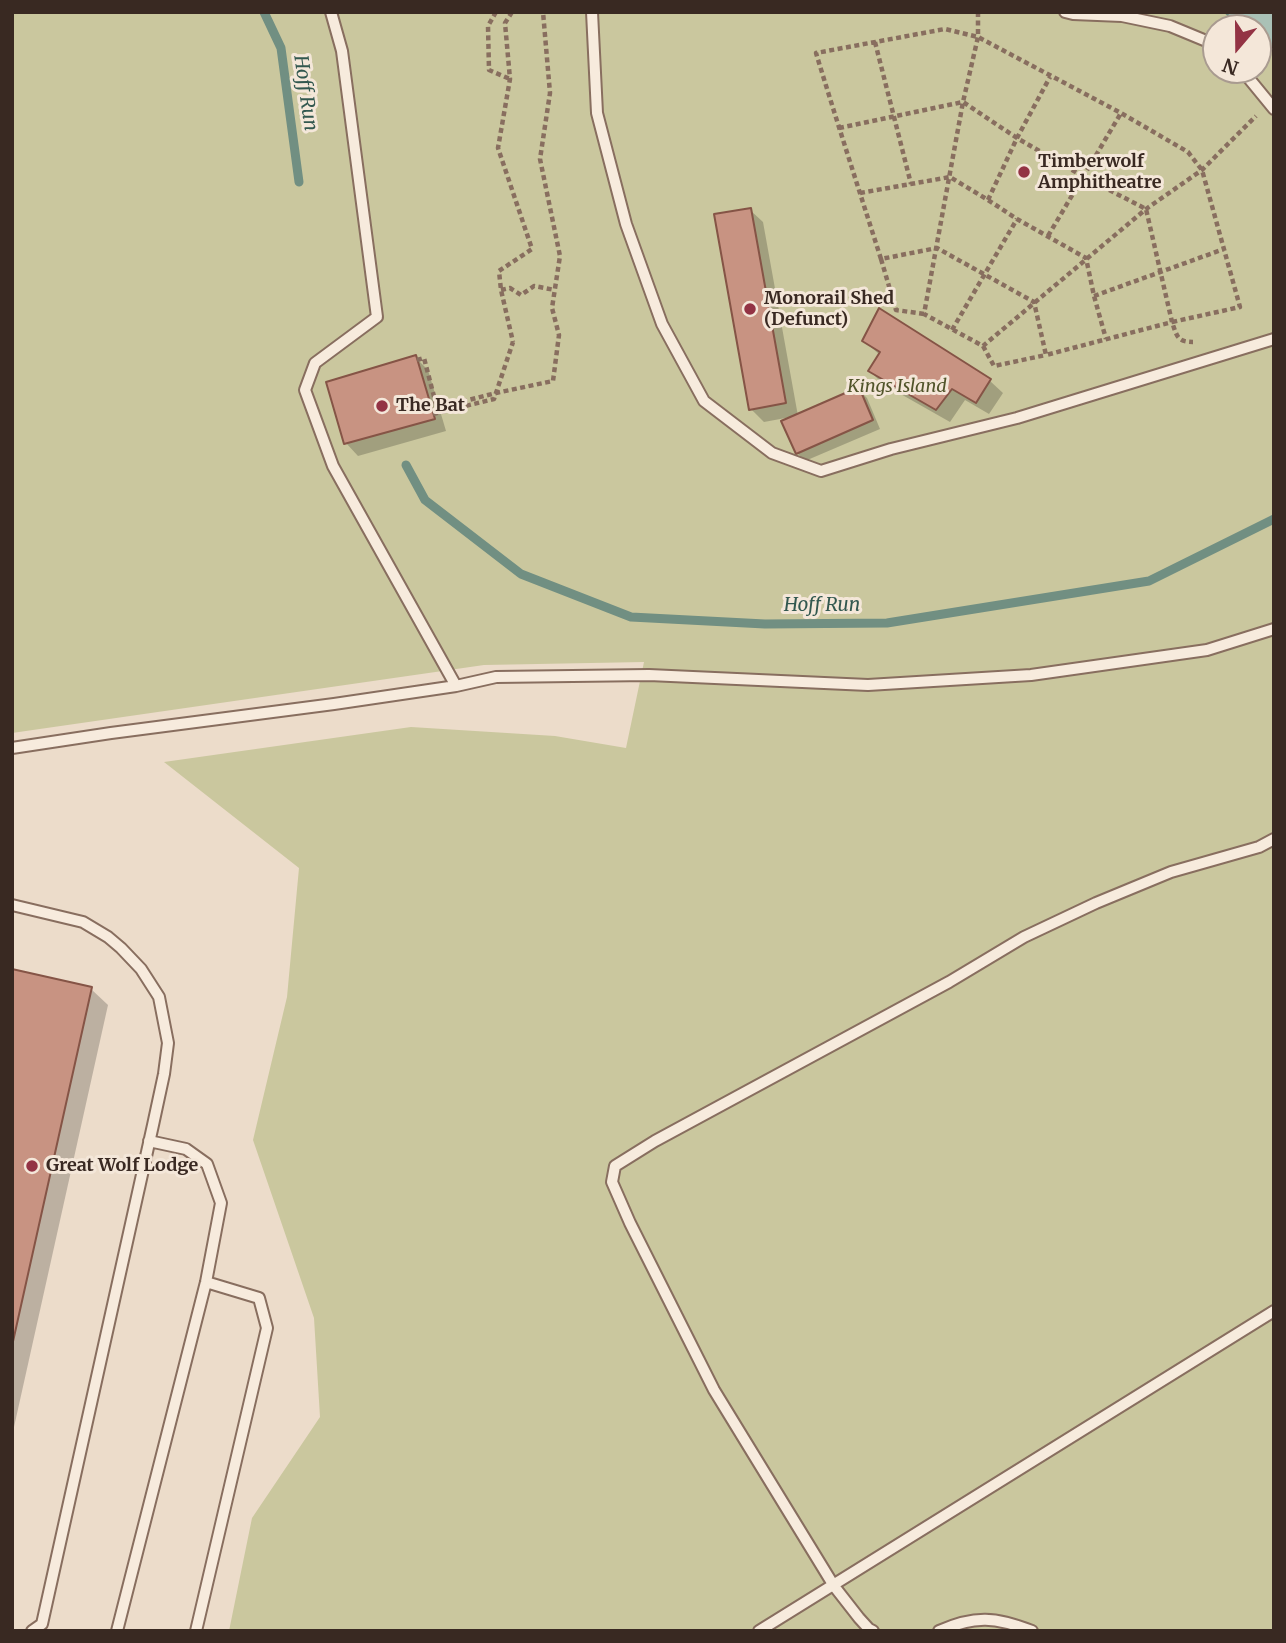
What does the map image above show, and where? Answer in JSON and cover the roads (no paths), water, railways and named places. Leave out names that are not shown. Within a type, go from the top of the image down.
[{"type":"lane","points":[[331,12],[342,51],[377,317],[315,363],[305,390],[333,466],[456,686]]},
{"type":"lane","points":[[592,12],[597,113],[626,224],[662,324],[704,401],[772,453],[821,471],[891,449],[1017,418],[1274,339]]},
{"type":"lane","points":[[1065,12],[1122,16],[1170,26],[1202,39]]},
{"type":"lane","points":[[1253,84],[1271,106]]},
{"type":"lane","points":[[12,748],[456,686],[496,677],[649,675],[867,685],[1031,675],[1207,650],[1274,629]]},
{"type":"lane","points":[[873,1631],[834,1586],[714,1390],[612,1182],[615,1166],[688,1123],[949,982],[1024,937],[1171,872],[1259,848],[1274,839]]},
{"type":"lane","points":[[12,905],[83,922],[121,947],[141,969],[159,998],[168,1043],[164,1074],[42,1629]]},
{"type":"lane","points":[[117,1631],[206,1282],[220,1203],[207,1164],[186,1149],[149,1141]]},
{"type":"lane","points":[[196,1631],[267,1328],[258,1298],[206,1282]]},
{"type":"lane","points":[[759,1631],[1274,1311]]},
{"type":"lane","points":[[939,1631],[962,1621],[976,1619],[1014,1623],[1032,1631]]},
{"type":"waterway","name":"Hoff Run","points":[[264,12],[281,48],[299,182]]},
{"type":"waterway","name":"Hoff Run","points":[[406,465],[425,500],[521,574],[631,617],[765,624],[887,623],[1149,581],[1274,519]]},
{"type":"place","name":"Timberwolf Amphitheatre","points":[[1024,172]]},
{"type":"place","name":"Monorail Shed (Defunct)","points":[[750,309]]},
{"type":"place","name":"The Bat","points":[[382,406]]},
{"type":"place","name":"Great Wolf Lodge","points":[[32,1166]]},
{"type":"park label","name":"Kings Island","points":[[897,387]]}]
